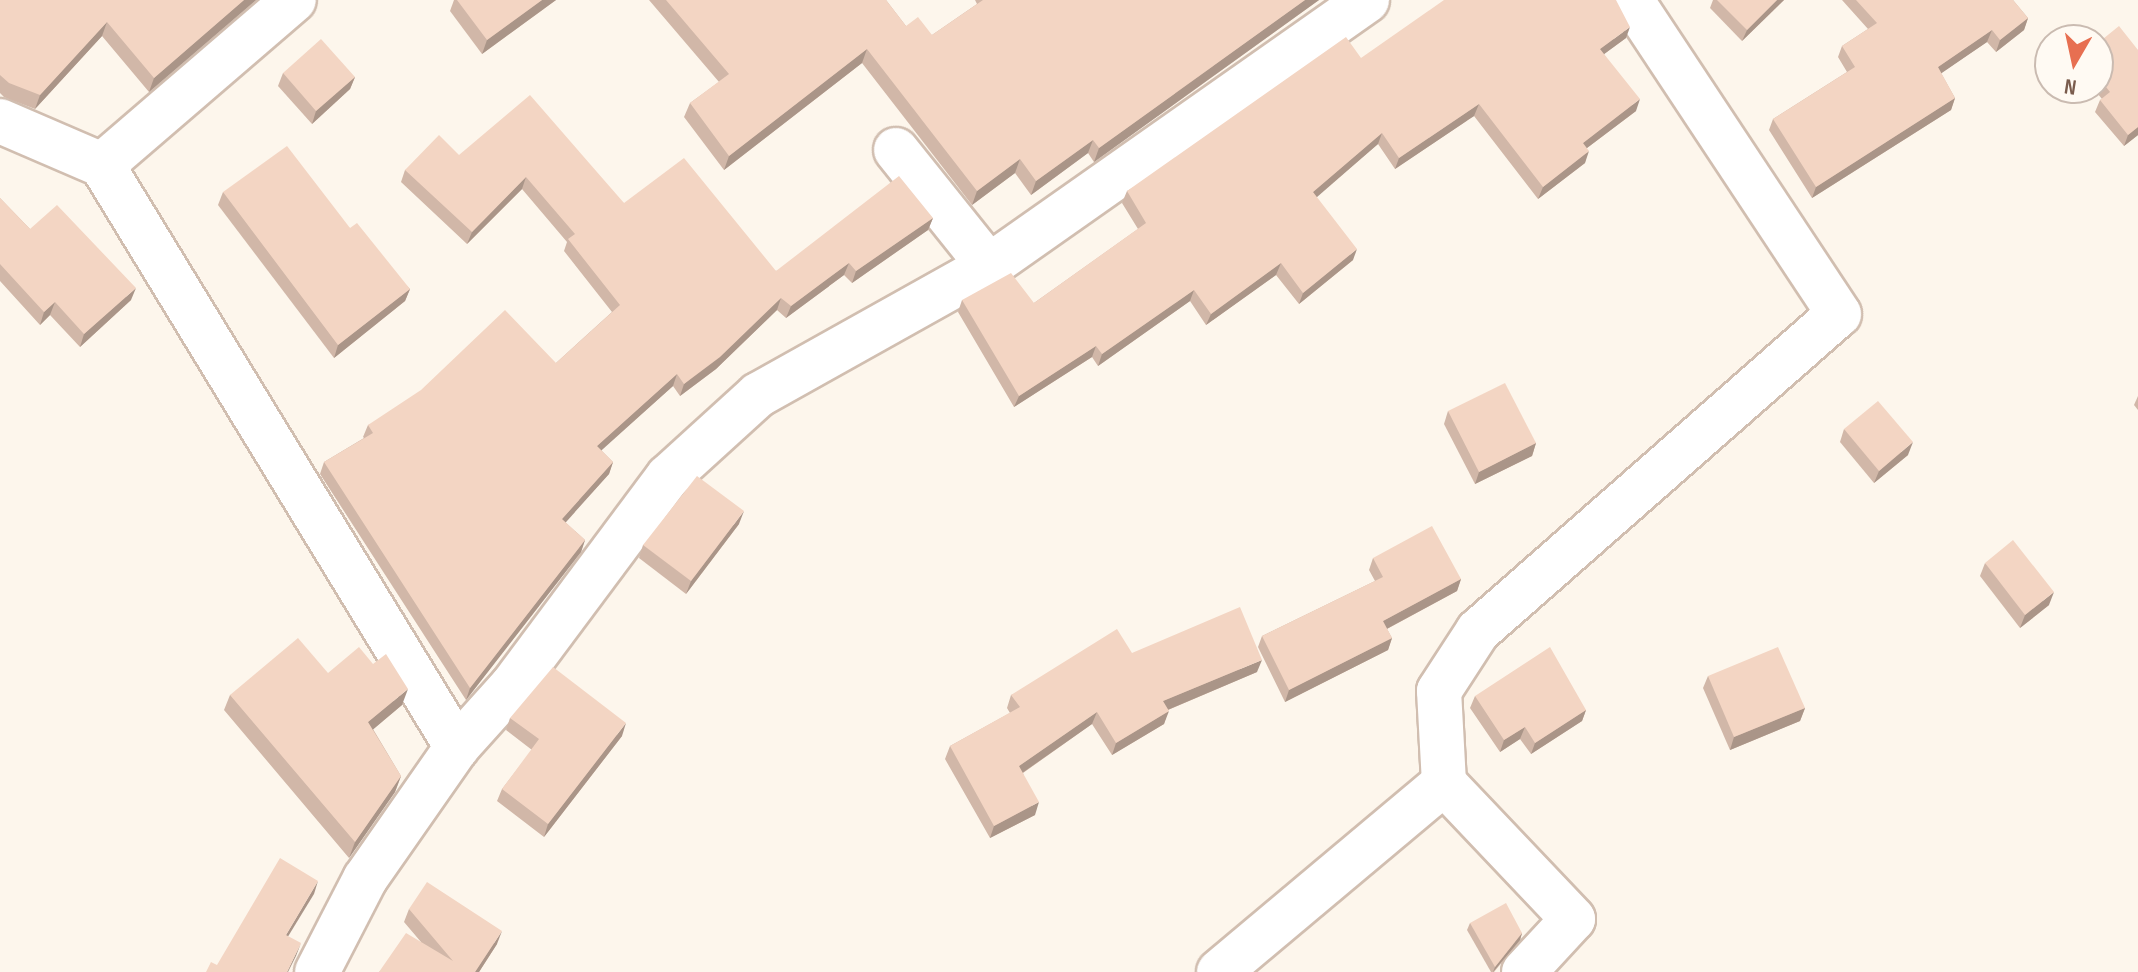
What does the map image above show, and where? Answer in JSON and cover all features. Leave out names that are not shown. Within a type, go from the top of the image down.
[{"type":"street","points":[[102,165],[294,0]]},
{"type":"street","points":[[317,972],[365,879],[457,747],[512,686],[668,477],[758,395],[989,266],[1367,0]]},
{"type":"street","points":[[1524,972],[1573,919],[1444,783],[1439,691],[1478,631],[1839,314],[1631,0]]},
{"type":"street","points":[[0,121],[102,165],[457,747]]},
{"type":"street","points":[[896,150],[989,266]]},
{"type":"street","points":[[1219,972],[1444,783]]},
{"type":"building","points":[[0,0],[244,0],[154,78],[107,22],[40,95],[9,83],[0,75]]},
{"type":"building","points":[[457,0],[542,0],[487,40]]},
{"type":"building","points":[[666,0],[886,0],[906,26],[918,17],[932,35],[983,0],[1305,0],[1099,148],[1093,140],[1036,181],[1020,159],[977,191],[867,49],[729,156],[690,103],[729,74]]},
{"type":"building","points":[[1444,0],[1616,0],[1630,27],[1600,49],[1640,99],[1583,143],[1589,151],[1543,187],[1479,104],[1399,158],[1382,133],[1313,192],[1357,249],[1303,293],[1281,263],[1211,314],[1194,290],[1102,354],[1096,346],[1019,396],[962,300],[1011,273],[1034,303],[1146,223],[1127,191],[1346,37],[1361,58]]},
{"type":"building","points":[[1717,0],[1777,0],[1747,30]]},
{"type":"building","points":[[1856,0],[2013,0],[2028,18],[2000,40],[1992,30],[1938,67],[1955,98],[1816,187],[1773,119],[1855,67],[1842,46],[1877,23]]},
{"type":"building","points":[[2119,26],[2138,50],[2138,127],[2128,135],[2103,104],[2114,104],[2114,30]]},
{"type":"building","points":[[321,39],[355,77],[316,111],[283,73]]},
{"type":"building","points":[[530,95],[624,203],[684,158],[776,271],[899,176],[933,218],[856,271],[849,263],[791,306],[781,298],[720,357],[684,384],[677,374],[597,446],[613,462],[562,519],[585,540],[470,688],[324,462],[373,433],[368,425],[421,390],[505,310],[556,363],[620,305],[568,239],[575,234],[526,177],[472,232],[405,170],[439,135],[459,155]]},
{"type":"building","points":[[287,146],[350,228],[357,223],[410,289],[338,345],[223,192]]},
{"type":"building","points":[[0,198],[30,229],[57,205],[136,288],[84,334],[55,302],[44,312],[0,264]]},
{"type":"building","points":[[1505,383],[1536,443],[1479,472],[1448,411]]},
{"type":"building","points":[[1878,401],[1913,442],[1879,471],[1844,429]]},
{"type":"building","points":[[697,476],[744,511],[691,581],[643,545]]},
{"type":"building","points":[[1432,526],[1461,579],[1383,621],[1392,638],[1289,690],[1262,636],[1383,577],[1373,558]]},
{"type":"building","points":[[2013,540],[2054,592],[2025,615],[1985,563]]},
{"type":"building","points":[[1240,607],[1262,660],[1163,701],[1169,711],[1116,743],[1097,712],[1019,766],[1039,802],[994,826],[950,746],[1020,707],[1011,695],[1117,629],[1132,653]]},
{"type":"building","points":[[298,638],[328,673],[359,647],[373,664],[386,654],[408,689],[368,722],[401,776],[355,842],[230,695]]},
{"type":"building","points":[[1550,647],[1586,710],[1535,743],[1525,727],[1504,740],[1475,696]]},
{"type":"building","points":[[1778,647],[1805,708],[1734,737],[1708,676]]},
{"type":"building","points":[[553,667],[626,723],[548,824],[502,789],[539,739],[510,718]]},
{"type":"building","points":[[280,858],[318,881],[286,935],[301,943],[287,972],[206,972],[211,962],[217,965]]},
{"type":"building","points":[[427,882],[502,931],[475,972],[379,972],[406,933],[453,961],[409,909]]},
{"type":"building","points":[[1506,903],[1522,933],[1495,967],[1470,923]]}]
